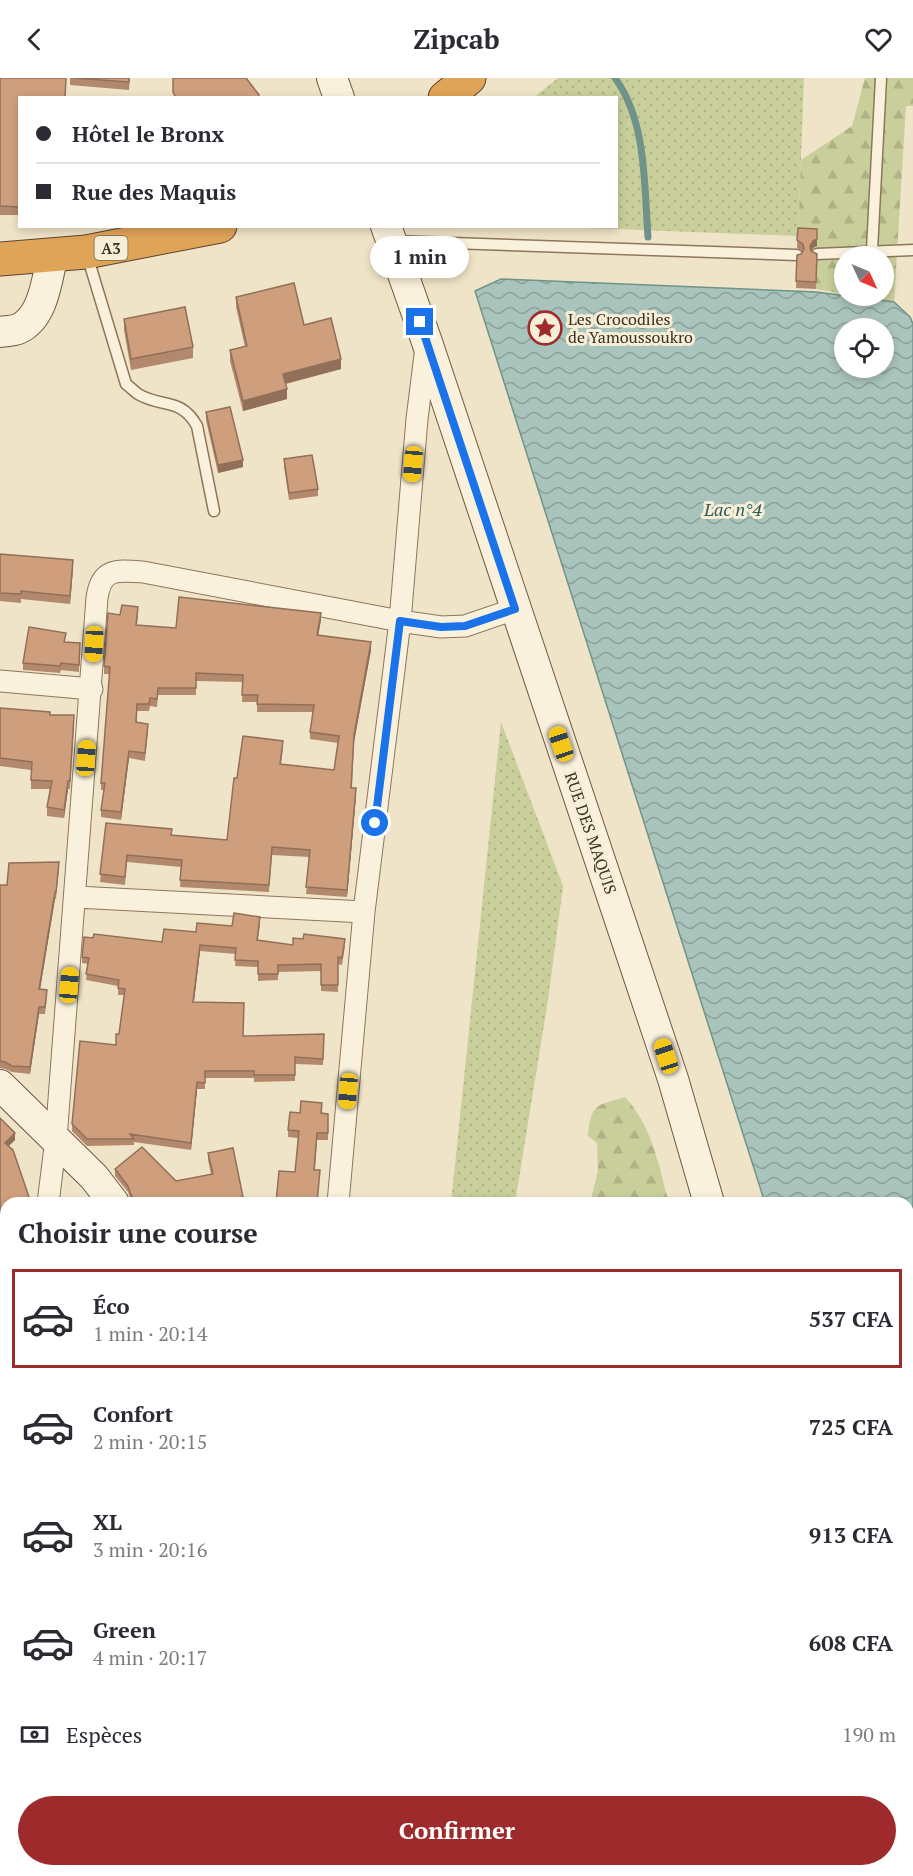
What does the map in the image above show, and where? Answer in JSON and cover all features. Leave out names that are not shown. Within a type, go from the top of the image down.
[{"type":"highway","points":[[447,96],[469,78]]},
{"type":"highway","name":"A3","points":[[0,259],[86,252],[210,228]]},
{"type":"street","points":[[332,78],[338,96]]},
{"type":"street","name":"RUE DES MAQUIS","points":[[388,234],[427,342],[669,1067],[707,1197]]},
{"type":"street","points":[[0,332],[17,330],[32,318],[39,306],[53,254]]},
{"type":"street","points":[[339,1197],[364,912],[400,621],[417,419],[427,342]]},
{"type":"street","points":[[49,1197],[56,1139],[76,897],[99,585],[104,577],[119,570],[143,572],[441,627],[465,626],[515,609]]},
{"type":"street","points":[[0,681],[92,689]]},
{"type":"street","points":[[76,897],[364,912]]},
{"type":"street","points":[[0,1085],[94,1177],[109,1197]]},
{"type":"lane","points":[[872,246],[881,78]]},
{"type":"lane","points":[[388,234],[797,255]]},
{"type":"lane","points":[[894,250],[913,250]]},
{"type":"lane","points":[[86,252],[126,384],[139,395],[184,409],[192,418],[197,426],[214,511]]},
{"type":"lane","points":[[817,254],[834,253]]},
{"type":"green space","points":[[558,78],[804,78],[798,236],[589,228],[618,228],[618,96],[536,96]]},
{"type":"green space","points":[[865,78],[913,78],[913,106],[906,106],[894,302],[894,246],[834,246],[834,292],[816,289],[817,236],[798,236],[801,160],[852,126]]},
{"type":"green space","points":[[501,722],[563,886],[548,1000],[516,1197],[452,1197]]},
{"type":"green space","points":[[625,1097],[634,1108],[648,1134],[667,1197],[591,1197],[598,1170],[597,1143],[588,1136],[593,1112],[601,1105]]},
{"type":"water","name":"Lac n°4","points":[[501,279],[816,292],[834,294],[834,306],[894,306],[894,302],[910,317],[913,324],[913,1197],[763,1197],[475,291]]},
{"type":"building","points":[[0,78],[66,78],[65,96],[18,96],[18,207],[0,206]]},
{"type":"building","points":[[73,78],[129,78],[129,82]]},
{"type":"building","points":[[173,78],[246,78],[259,95],[175,96]]},
{"type":"building","points":[[798,228],[817,229],[817,239],[810,246],[811,251],[817,254],[816,282],[796,281],[797,255],[801,254],[804,249],[803,244],[797,240]]},
{"type":"building","points":[[294,283],[304,325],[331,318],[341,359],[283,374],[287,389],[243,401],[230,350],[247,346],[236,297]]},
{"type":"building","points":[[185,307],[193,347],[131,359],[124,319]]},
{"type":"building","points":[[230,407],[243,460],[218,465],[206,412]]},
{"type":"building","points":[[312,455],[318,489],[289,493],[284,459]]},
{"type":"building","points":[[0,554],[73,560],[70,596],[21,591],[21,594],[0,593]]},
{"type":"building","points":[[179,597],[321,613],[317,635],[371,642],[354,735],[351,788],[356,788],[347,890],[306,887],[310,850],[272,847],[269,885],[180,880],[182,860],[127,855],[125,877],[100,874],[106,823],[172,829],[171,835],[227,840],[234,778],[237,778],[243,736],[283,741],[280,764],[334,770],[339,736],[310,732],[314,705],[257,704],[258,695],[242,695],[243,675],[196,673],[196,688],[158,688],[157,699],[150,698],[149,704],[137,704],[136,722],[148,724],[145,753],[129,751],[121,812],[101,810],[105,783],[101,783],[110,667],[104,666],[108,613],[120,615],[122,605],[138,607],[136,625],[176,628]]},
{"type":"building","points":[[29,627],[66,633],[64,642],[80,643],[79,665],[23,663]]},
{"type":"building","points":[[0,708],[50,712],[50,715],[74,715],[70,781],[68,781],[64,810],[47,807],[52,781],[31,780],[32,762],[0,758]]},
{"type":"building","points":[[59,862],[39,989],[47,990],[45,1007],[39,1007],[30,1067],[12,1066],[0,1061],[0,885],[7,885],[9,863]]},
{"type":"building","points":[[234,913],[260,917],[257,940],[293,945],[293,938],[303,939],[304,934],[345,939],[342,958],[338,957],[338,985],[321,985],[321,964],[278,965],[278,974],[258,974],[258,961],[235,960],[236,948],[200,945],[193,1002],[244,1003],[243,1036],[324,1034],[323,1059],[295,1057],[295,1075],[254,1075],[254,1071],[205,1071],[205,1083],[197,1082],[191,1143],[130,1134],[134,1139],[87,1139],[72,1124],[80,1041],[116,1045],[125,989],[118,988],[119,980],[86,974],[89,958],[82,957],[84,937],[93,938],[94,934],[162,942],[164,929],[196,932],[197,923],[232,926]]},
{"type":"building","points":[[301,1101],[322,1103],[321,1113],[328,1114],[328,1133],[317,1133],[314,1170],[320,1170],[318,1197],[277,1197],[279,1171],[295,1172],[299,1131],[288,1130],[290,1112],[300,1113]]},
{"type":"building","points":[[0,1118],[15,1133],[5,1143],[13,1150],[29,1197],[0,1197]]},
{"type":"building","points":[[142,1147],[176,1181],[213,1174],[208,1153],[233,1148],[243,1197],[132,1197],[128,1186],[115,1169]]},
{"type":"waterway","points":[[615,78],[633,114],[638,134],[642,154],[648,237]]},
{"type":"place","name":"Les Crocodiles de Yamoussoukro","points":[[545,328]]},
{"type":"route","points":[[375,823],[400,621],[441,627],[465,626],[515,609],[420,322]]}]
